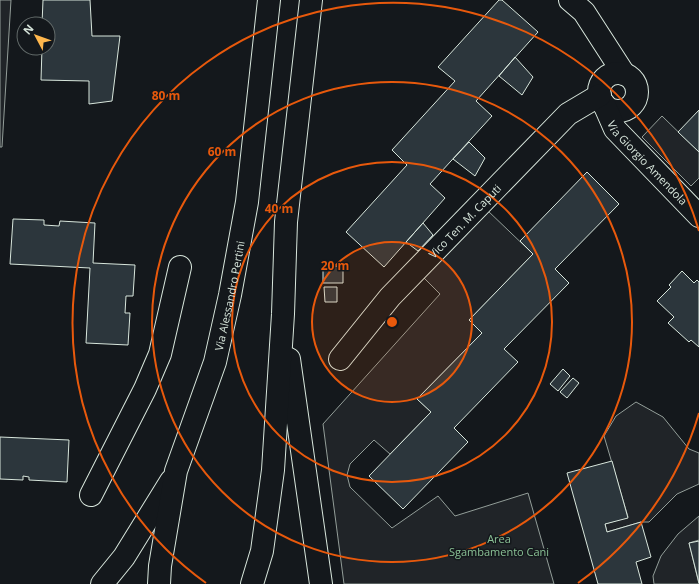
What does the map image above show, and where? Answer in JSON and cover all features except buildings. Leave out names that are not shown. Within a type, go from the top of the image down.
[{"type":"main road","name":"Via Alessandro Pertini","points":[[159,584],[160,566],[176,471],[215,362],[230,295],[247,202],[269,0]]},
{"type":"main road","points":[[252,584],[262,550],[272,470],[283,314],[286,222],[311,0]]},
{"type":"main road","name":"Via Giorgio Amendola","points":[[580,4],[624,74],[630,77],[637,87],[636,99],[628,108],[622,110],[609,109],[602,100]]},
{"type":"main road","points":[[602,100],[600,86],[607,76],[619,73],[624,74]]},
{"type":"main road","name":"Via Giorgio Amendola","points":[[602,100],[615,129],[699,216]]},
{"type":"main road","name":"Vico Ten. M. Caputi","points":[[340,359],[390,297],[568,114],[602,100]]},
{"type":"main road","points":[[91,495],[145,388],[160,354],[180,267]]},
{"type":"main road","points":[[283,314],[320,584]]},
{"type":"main road","points":[[102,584],[124,557],[176,471]]},
{"type":"green space","points":[[0,0],[11,0],[2,147],[0,147]]},
{"type":"green space","points":[[662,116],[699,152],[699,178],[691,186],[642,137]]},
{"type":"green space","name":"Area Sgambamento Cani","points":[[487,210],[533,254],[469,320],[482,333],[417,399],[431,412],[390,454],[374,440],[350,464],[347,475],[350,487],[392,528],[438,496],[455,516],[528,493],[554,584],[344,584],[323,424],[440,294],[422,276]]},
{"type":"green space","points":[[636,402],[663,417],[689,449],[699,453],[699,484],[677,494],[649,522],[641,522],[607,532],[605,524],[628,517],[604,436],[616,416]]},
{"type":"green space","points":[[699,516],[699,540],[689,543],[699,584],[654,584],[653,576],[661,556],[678,534]]}]
